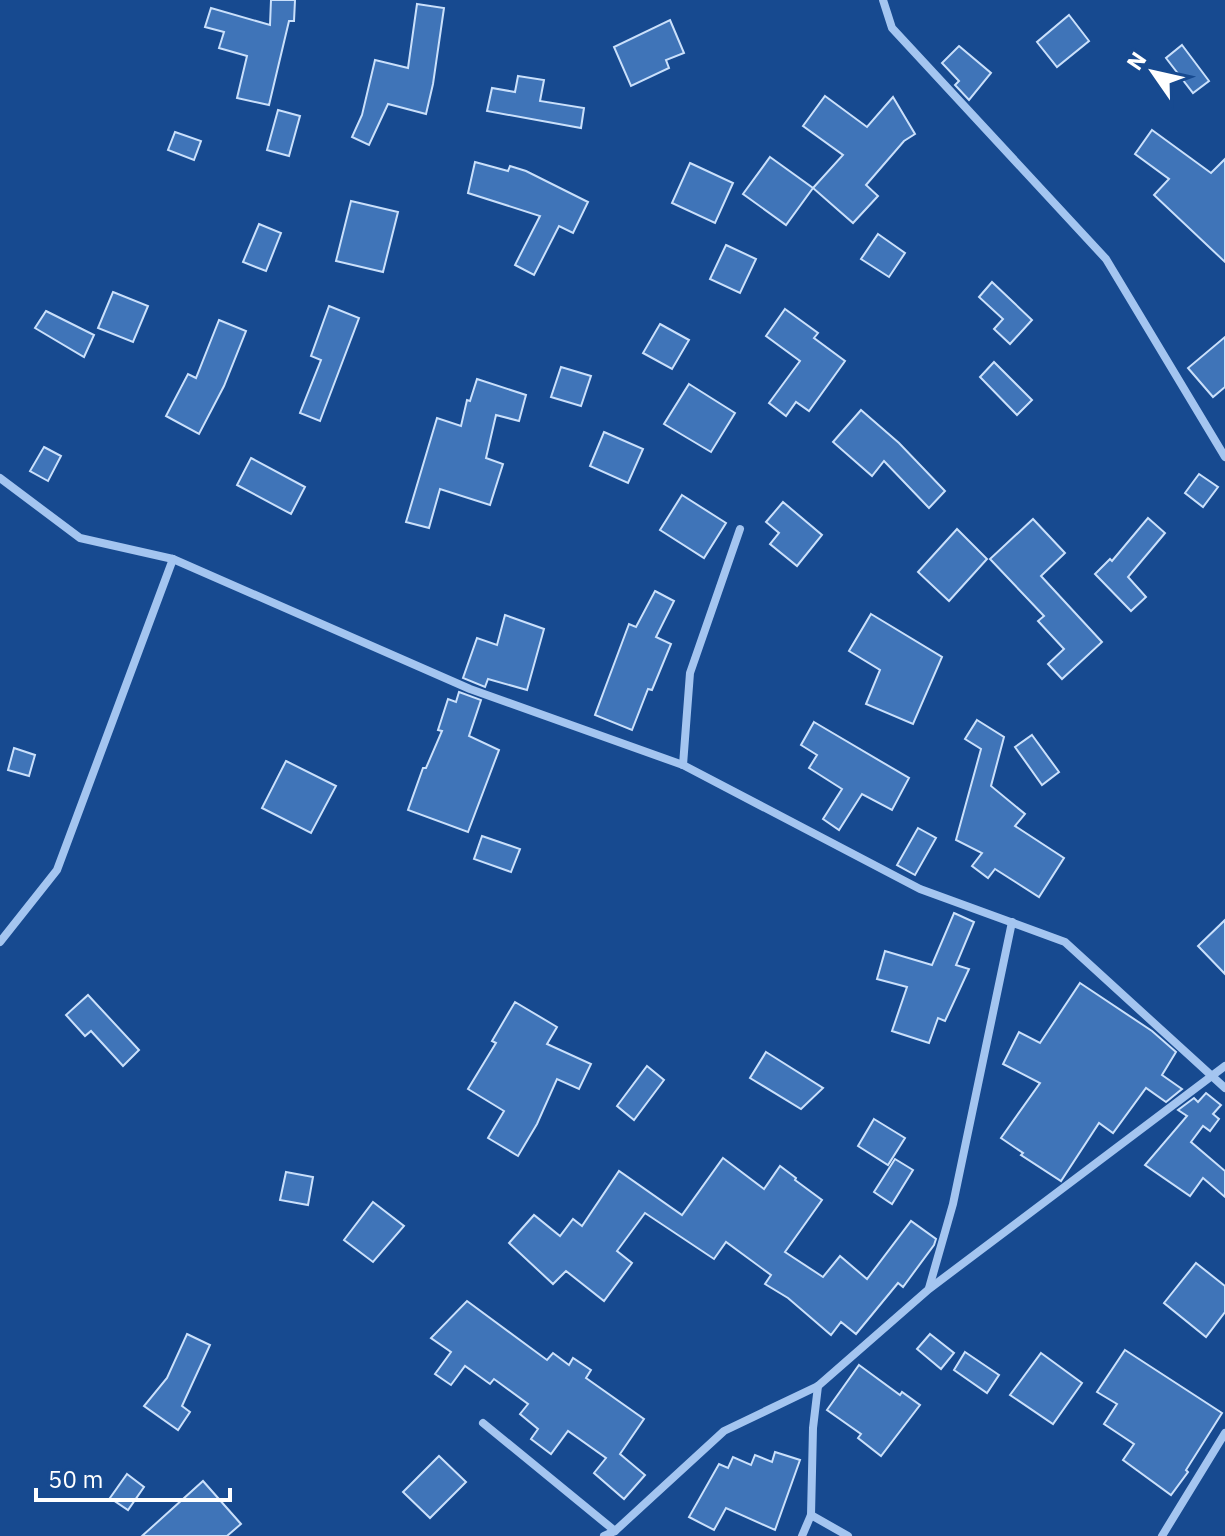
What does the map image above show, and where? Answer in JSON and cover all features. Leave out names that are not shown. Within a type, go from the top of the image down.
[{"type":"street","points":[[883,0],[892,28],[1106,259],[1225,457]]},
{"type":"street","points":[[0,478],[80,538],[173,559],[470,689],[683,765],[920,889],[1065,942],[1225,1088]]},
{"type":"street","points":[[683,765],[690,673],[740,529]]},
{"type":"street","points":[[0,942],[57,870],[173,559]]},
{"type":"street","points":[[929,1289],[953,1204],[1012,922]]},
{"type":"street","points":[[604,1536],[615,1531],[724,1431],[818,1386],[929,1289],[1225,1066]]},
{"type":"street","points":[[802,1536],[811,1515],[813,1428],[818,1386]]},
{"type":"street","points":[[483,1423],[615,1531]]},
{"type":"street","points":[[1162,1536],[1225,1433]]},
{"type":"street","points":[[811,1515],[848,1536]]},
{"type":"building","points":[[271,0],[295,0],[294,21],[289,21],[269,105],[237,98],[247,56],[219,48],[224,32],[205,27],[211,8],[270,25]]},
{"type":"building","points":[[417,4],[444,8],[426,114],[388,104],[369,145],[352,137],[362,115],[375,60],[408,68]]},
{"type":"building","points":[[1069,15],[1089,41],[1057,67],[1037,42]]},
{"type":"building","points":[[670,20],[684,53],[666,60],[669,68],[631,86],[614,47]]},
{"type":"building","points":[[1182,45],[1209,81],[1193,93],[1166,58]]},
{"type":"building","points":[[959,46],[991,73],[969,100],[955,85],[959,81],[942,63]]},
{"type":"building","points":[[518,76],[544,80],[540,101],[584,108],[581,128],[487,111],[492,88],[515,92]]},
{"type":"building","points":[[825,96],[867,127],[893,97],[915,134],[904,141],[866,185],[878,196],[853,223],[813,188],[843,155],[803,126]]},
{"type":"building","points":[[278,110],[300,116],[289,156],[267,150]]},
{"type":"building","points":[[1152,130],[1211,173],[1225,159],[1225,262],[1154,195],[1169,179],[1135,154]]},
{"type":"building","points":[[175,132],[201,141],[194,160],[168,150]]},
{"type":"building","points":[[770,157],[813,188],[786,225],[743,194]]},
{"type":"building","points":[[475,162],[508,171],[510,166],[526,171],[588,202],[573,233],[559,226],[534,275],[515,265],[540,216],[468,193]]},
{"type":"building","points":[[690,163],[733,183],[715,223],[672,203]]},
{"type":"building","points":[[351,201],[398,212],[383,272],[336,261]]},
{"type":"building","points":[[259,224],[281,233],[266,271],[243,262]]},
{"type":"building","points":[[878,234],[905,253],[889,277],[861,259]]},
{"type":"building","points":[[726,245],[756,259],[740,293],[710,279]]},
{"type":"building","points":[[992,282],[1032,320],[1010,344],[994,329],[1003,319],[979,297]]},
{"type":"building","points":[[113,292],[148,306],[133,342],[98,328]]},
{"type":"building","points":[[329,306],[359,318],[320,421],[300,413],[321,360],[311,356]]},
{"type":"building","points":[[785,309],[818,333],[814,338],[845,361],[809,411],[796,402],[786,416],[769,403],[800,361],[766,336]]},
{"type":"building","points":[[46,311],[94,335],[84,357],[35,328]]},
{"type":"building","points":[[219,320],[246,331],[224,386],[199,434],[166,416],[188,374],[196,378]]},
{"type":"building","points":[[660,324],[689,340],[672,369],[643,353]]},
{"type":"building","points":[[1225,337],[1225,387],[1213,397],[1188,368]]},
{"type":"building","points":[[994,362],[1032,400],[1017,415],[980,377]]},
{"type":"building","points":[[561,367],[591,376],[581,406],[551,397]]},
{"type":"building","points":[[477,379],[526,395],[519,421],[496,415],[486,458],[503,464],[490,505],[440,489],[429,528],[406,522],[437,418],[461,426],[467,400],[470,401]]},
{"type":"building","points":[[689,384],[735,413],[711,452],[664,424]]},
{"type":"building","points":[[861,410],[899,443],[945,491],[929,508],[884,461],[872,476],[833,442]]},
{"type":"building","points":[[604,432],[643,449],[628,483],[590,466]]},
{"type":"building","points":[[44,447],[61,456],[48,481],[30,471]]},
{"type":"building","points":[[251,458],[305,487],[291,514],[237,485]]},
{"type":"building","points":[[1199,474],[1218,487],[1203,507],[1185,493]]},
{"type":"building","points":[[682,495],[726,523],[704,558],[660,530]]},
{"type":"building","points":[[783,502],[822,535],[797,566],[770,544],[779,533],[766,522]]},
{"type":"building","points":[[1148,518],[1165,533],[1128,577],[1146,597],[1131,611],[1095,574],[1110,559],[1112,561]]},
{"type":"building","points":[[1033,519],[1065,553],[1041,576],[1102,642],[1062,679],[1048,664],[1064,649],[1038,621],[1044,616],[990,559]]},
{"type":"building","points":[[957,529],[987,559],[949,601],[918,572]]},
{"type":"building","points":[[655,591],[674,601],[656,637],[671,644],[632,730],[595,715],[629,624],[636,627]]},
{"type":"building","points":[[871,614],[942,657],[913,724],[866,704],[880,670],[849,651]]},
{"type":"building","points":[[505,615],[544,629],[527,690],[488,679],[485,687],[463,678],[477,638],[497,645]]},
{"type":"building","points":[[459,692],[481,700],[469,736],[499,750],[468,832],[408,810],[423,768],[426,768],[442,731],[438,730],[448,699],[456,702]]},
{"type":"building","points":[[977,720],[1004,737],[991,786],[1025,814],[1015,826],[1064,858],[1039,897],[995,869],[988,878],[972,866],[982,853],[956,840],[981,749],[965,739]]},
{"type":"building","points":[[814,722],[909,778],[892,810],[862,794],[839,830],[823,819],[842,789],[809,768],[817,755],[801,745]]},
{"type":"building","points":[[1032,735],[1059,772],[1042,785],[1015,747]]},
{"type":"building","points":[[14,748],[35,755],[29,776],[8,770]]},
{"type":"building","points":[[286,761],[336,786],[311,833],[262,808]]},
{"type":"building","points":[[918,828],[936,838],[915,875],[897,865]]},
{"type":"building","points":[[482,836],[520,849],[511,872],[474,859]]},
{"type":"building","points":[[954,913],[974,922],[956,965],[969,969],[945,1021],[938,1018],[929,1043],[892,1031],[907,987],[877,979],[885,951],[932,965]]},
{"type":"building","points":[[1225,920],[1225,974],[1198,946]]},
{"type":"building","points":[[1080,983],[1152,1031],[1176,1052],[1162,1075],[1182,1089],[1166,1102],[1146,1088],[1113,1133],[1099,1123],[1061,1181],[1001,1138],[1040,1083],[1003,1064],[1019,1032],[1040,1043]]},
{"type":"building","points":[[88,995],[139,1050],[123,1066],[91,1031],[85,1036],[66,1015]]},
{"type":"building","points":[[515,1002],[557,1027],[547,1044],[591,1064],[579,1089],[557,1079],[537,1124],[518,1156],[488,1138],[504,1111],[468,1089],[496,1043],[492,1041]]},
{"type":"building","points":[[766,1052],[823,1088],[801,1109],[750,1078]]},
{"type":"building","points":[[647,1066],[664,1080],[634,1120],[617,1106]]},
{"type":"building","points":[[1206,1093],[1221,1105],[1213,1114],[1219,1119],[1210,1131],[1203,1126],[1191,1142],[1225,1171],[1225,1197],[1203,1178],[1190,1196],[1145,1165],[1187,1116],[1178,1110],[1194,1098],[1198,1102]]},
{"type":"building","points":[[874,1119],[905,1138],[888,1165],[858,1146]]},
{"type":"building","points":[[723,1158],[764,1189],[780,1166],[822,1200],[785,1252],[823,1277],[840,1256],[867,1279],[911,1221],[936,1239],[934,1245],[903,1287],[898,1283],[856,1334],[841,1322],[831,1335],[788,1298],[765,1284],[771,1275],[726,1242],[714,1259],[645,1213],[617,1251],[632,1263],[604,1301],[566,1271],[553,1284],[509,1243],[534,1215],[560,1236],[573,1219],[582,1226],[619,1171],[682,1215]]},
{"type":"building","points":[[895,1159],[913,1170],[892,1204],[874,1192]]},
{"type":"building","points":[[286,1172],[313,1177],[308,1205],[280,1200]]},
{"type":"building","points":[[373,1202],[404,1226],[373,1262],[344,1240]]},
{"type":"building","points":[[1196,1263],[1225,1286],[1225,1312],[1206,1337],[1164,1303]]},
{"type":"building","points":[[467,1301],[547,1360],[553,1353],[569,1365],[573,1358],[591,1370],[586,1378],[644,1419],[620,1454],[645,1475],[624,1499],[594,1473],[606,1458],[568,1431],[551,1454],[531,1439],[538,1429],[520,1414],[528,1404],[494,1379],[490,1384],[465,1366],[451,1385],[435,1374],[451,1352],[431,1338]]},
{"type":"building","points":[[187,1334],[210,1345],[182,1406],[190,1412],[178,1430],[144,1406],[167,1378]]},
{"type":"building","points":[[930,1334],[954,1353],[941,1369],[917,1349]]},
{"type":"building","points":[[1125,1350],[1222,1413],[1171,1495],[1123,1460],[1134,1444],[1104,1424],[1117,1404],[1097,1392]]},
{"type":"building","points":[[965,1352],[999,1375],[987,1393],[954,1370]]},
{"type":"building","points":[[1041,1353],[1082,1383],[1053,1424],[1010,1395]]},
{"type":"building","points":[[859,1365],[900,1395],[902,1392],[920,1405],[881,1456],[858,1438],[861,1434],[827,1410]]},
{"type":"building","points":[[775,1452],[800,1460],[775,1530],[726,1508],[714,1530],[689,1517],[719,1464],[728,1468],[733,1457],[751,1465],[755,1455],[772,1462]]},
{"type":"building","points":[[439,1456],[466,1482],[430,1518],[403,1492]]},
{"type":"building","points":[[127,1474],[144,1487],[128,1510],[110,1498]]},
{"type":"building","points":[[203,1481],[241,1524],[227,1536],[142,1536]]}]
